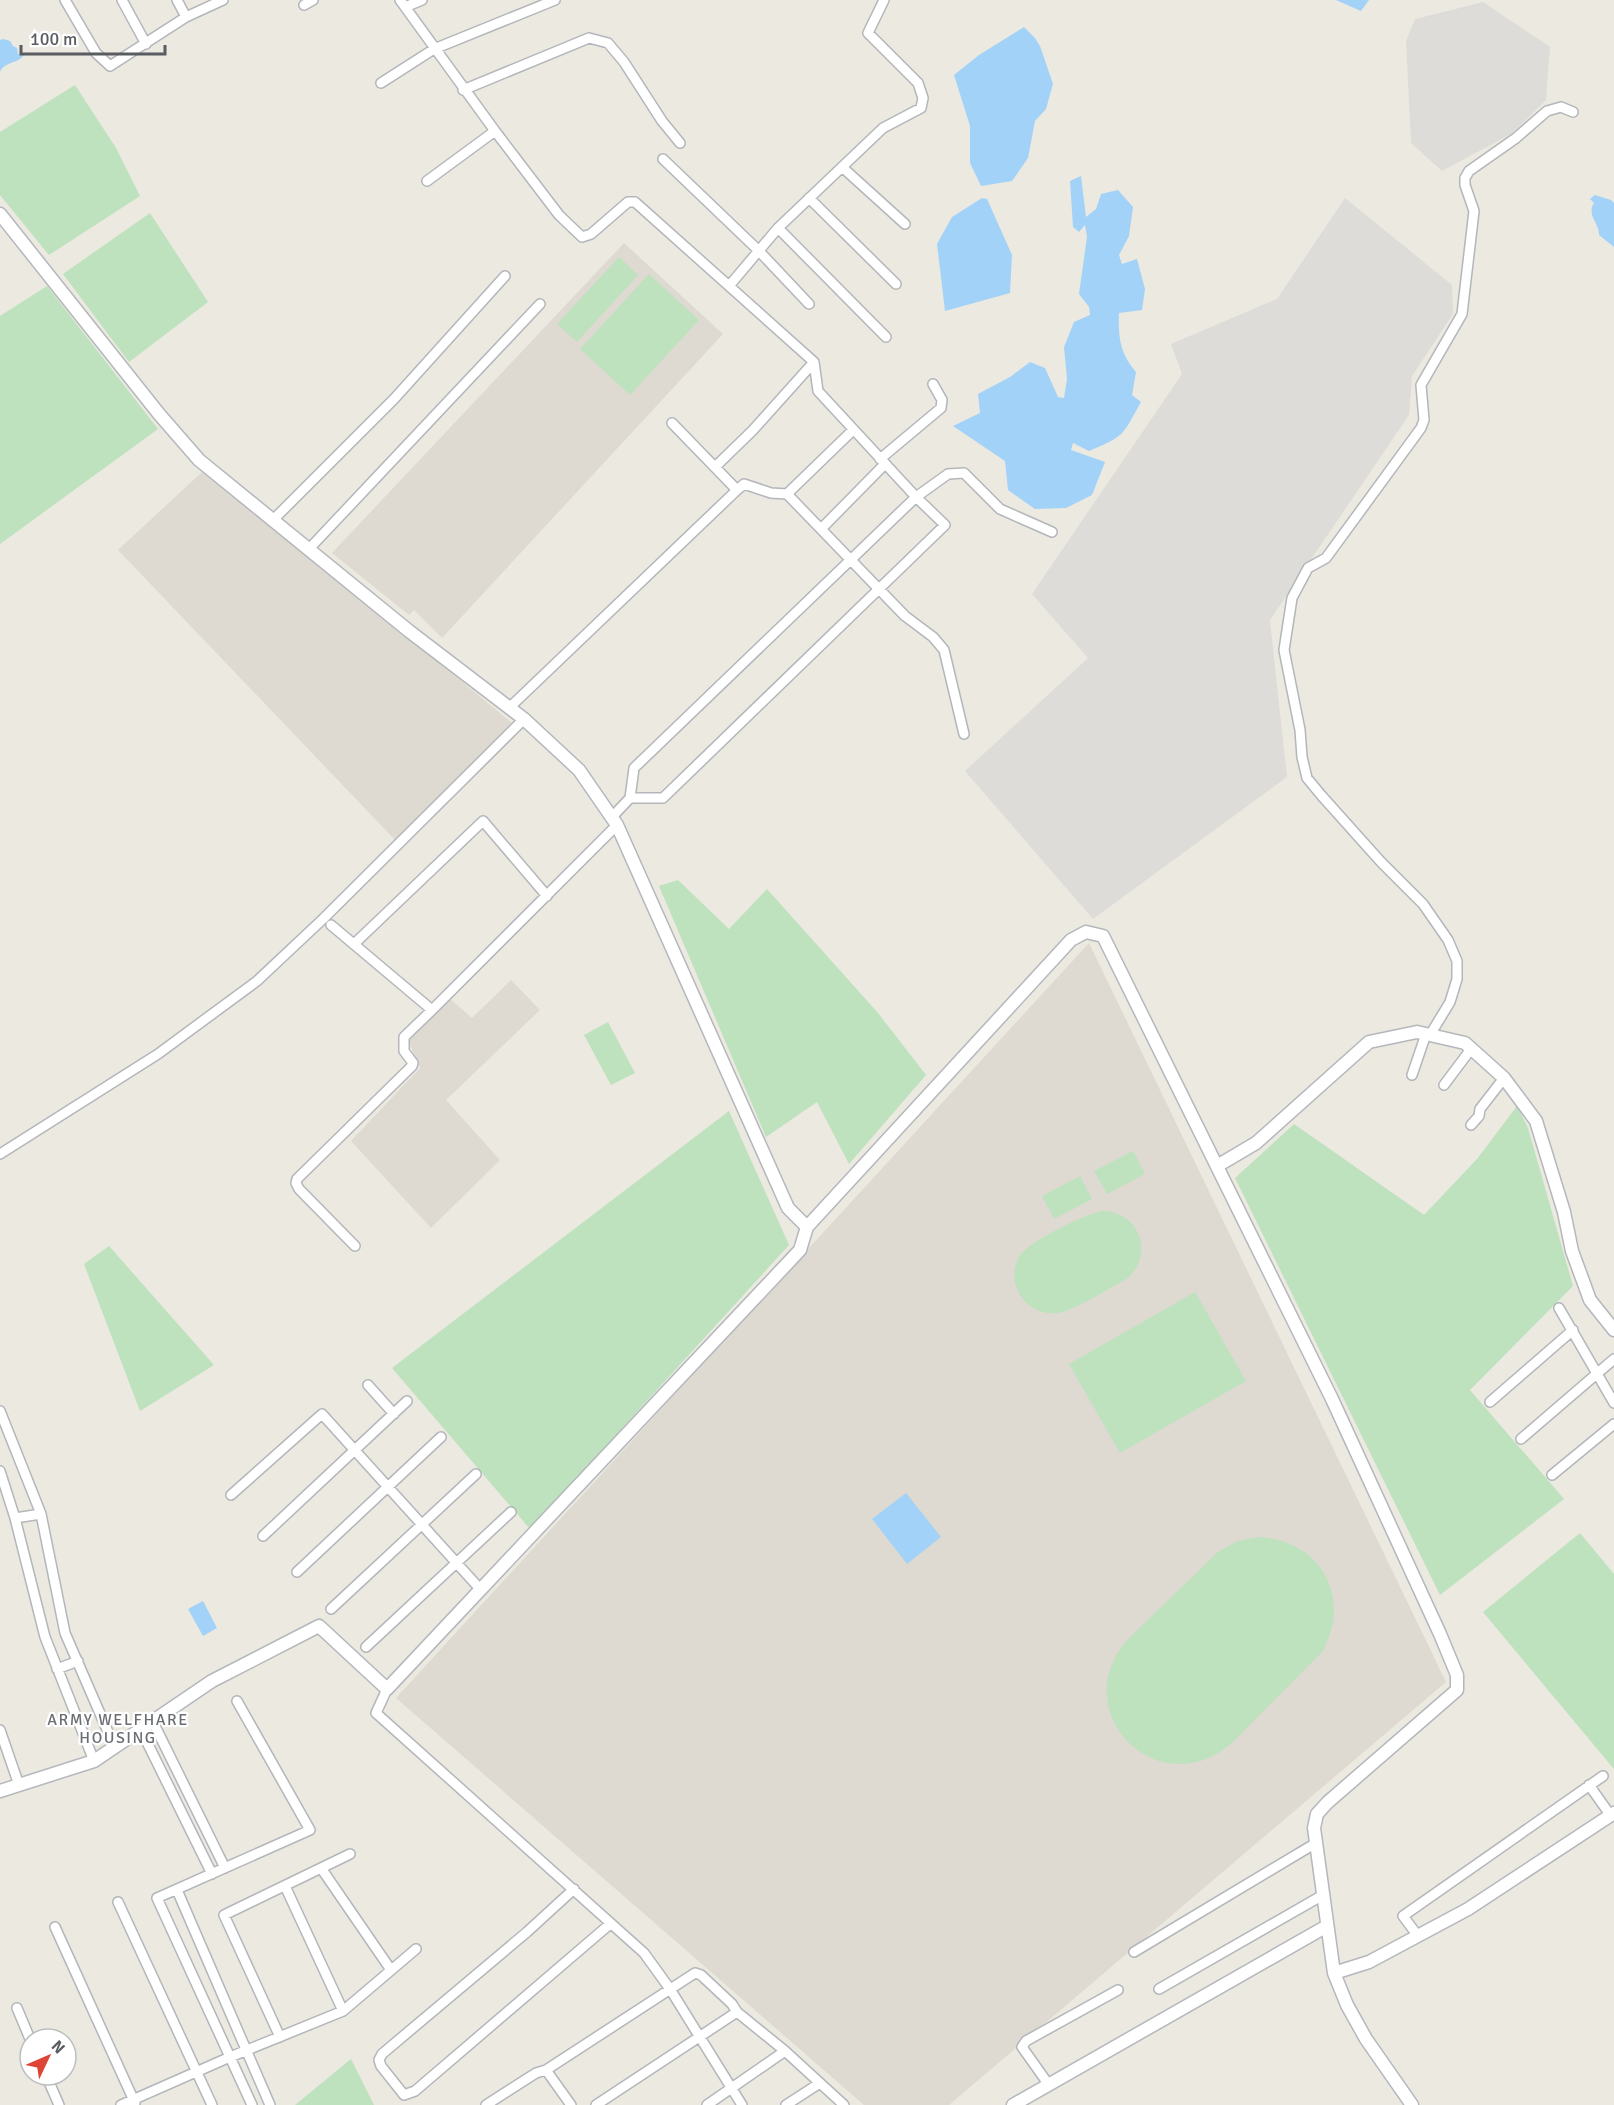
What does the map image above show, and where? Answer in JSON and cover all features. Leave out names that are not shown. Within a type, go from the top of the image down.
[{"type":"main road","points":[[0,214],[189,450],[272,521],[524,719],[579,770],[614,821],[788,1208],[807,1227]]},
{"type":"main road","points":[[0,1791],[94,1761],[212,1681],[319,1626],[387,1689],[800,1250],[807,1227],[1071,940],[1086,933],[1103,936],[1332,1399],[1457,1675],[1457,1690],[1328,1802],[1317,1815],[1314,1828],[1334,1973],[1347,2005],[1366,2039],[1412,2105]]},
{"type":"main road","points":[[1217,1166],[1256,1143],[1369,1042],[1417,1032],[1465,1043],[1504,1078],[1536,1121],[1564,1212],[1572,1251],[1590,1300],[1614,1330]]},
{"type":"main road","points":[[1334,1973],[1369,1962],[1468,1909],[1612,1815]]},
{"type":"main road","points":[[1013,2105],[1327,1926]]},
{"type":"street","points":[[65,0],[96,53],[110,66],[186,17],[223,0]]},
{"type":"street","points":[[122,0],[146,44]]},
{"type":"street","points":[[177,0],[186,17]]},
{"type":"street","points":[[304,5],[313,0]]},
{"type":"street","points":[[422,0],[403,3],[463,90],[559,215],[582,237],[591,234],[628,202],[635,202],[814,362],[818,391],[945,525],[663,798],[630,798]]},
{"type":"street","points":[[381,83],[434,49],[555,0]]},
{"type":"street","points":[[729,286],[778,228],[883,128],[921,108],[923,98],[918,82],[868,33],[884,0]]},
{"type":"street","points":[[463,90],[589,38],[608,43],[624,62],[662,121],[680,142]]},
{"type":"street","points":[[1412,1076],[1428,1035],[1450,1002],[1457,979],[1457,961],[1449,940],[1423,904],[1381,862],[1307,778],[1284,650],[1290,608],[1292,598],[1308,568],[1326,558],[1424,420],[1421,385],[1462,314],[1474,211],[1465,185],[1469,171],[1516,138],[1547,111],[1561,107],[1574,112]]},
{"type":"street","points":[[426,182],[495,131]]},
{"type":"street","points":[[663,159],[758,250],[809,304]]},
{"type":"street","points":[[842,167],[905,224]]},
{"type":"street","points":[[809,198],[896,284]]},
{"type":"street","points":[[778,228],[886,337]]},
{"type":"street","points":[[272,521],[394,399],[505,276]]},
{"type":"street","points":[[308,549],[540,304]]},
{"type":"street","points":[[715,467],[753,430],[814,362]]},
{"type":"street","points":[[822,528],[883,461],[941,408],[942,399],[933,384]]},
{"type":"street","points":[[672,423],[737,489]]},
{"type":"street","points":[[787,494],[853,430]]},
{"type":"street","points":[[355,1246],[299,1189],[296,1181],[412,1066],[413,1063],[404,1051],[404,1037],[547,896],[614,821],[630,798],[634,768],[916,497],[948,474],[964,473],[1000,509],[1052,532]]},
{"type":"street","points":[[509,708],[744,484],[771,493],[787,494],[905,616],[933,637],[944,651],[964,734]]},
{"type":"street","points":[[0,1154],[158,1054],[257,981],[323,919],[524,719]]},
{"type":"street","points":[[354,944],[483,821],[547,896]]},
{"type":"street","points":[[331,925],[432,1010]]},
{"type":"street","points":[[1444,1085],[1471,1049]]},
{"type":"street","points":[[1471,1125],[1479,1116],[1480,1109],[1504,1078]]},
{"type":"street","points":[[1559,1308],[1614,1403]]},
{"type":"street","points":[[1490,1402],[1573,1330]]},
{"type":"street","points":[[1521,1439],[1614,1359]]},
{"type":"street","points":[[368,1384],[394,1414]]},
{"type":"street","points":[[263,1536],[408,1401]]},
{"type":"street","points":[[0,1411],[41,1514],[65,1633],[115,1748]]},
{"type":"street","points":[[231,1496],[322,1414],[481,1590]]},
{"type":"street","points":[[1552,1475],[1614,1424]]},
{"type":"street","points":[[297,1572],[441,1437]]},
{"type":"street","points":[[0,1471],[15,1518],[45,1637],[94,1761]]},
{"type":"street","points":[[331,1609],[476,1474]]},
{"type":"street","points":[[366,1647],[511,1512]]},
{"type":"street","points":[[15,1518],[41,1514]]},
{"type":"street","points":[[57,1669],[78,1661]]},
{"type":"street","points":[[387,1689],[376,1713],[644,1953],[670,1989],[742,2105]]},
{"type":"street","points":[[237,1701],[310,1830],[157,1898],[252,2105]]},
{"type":"street","points":[[153,1722],[225,1868]]},
{"type":"street","points":[[0,1730],[19,1785]]},
{"type":"street","points":[[141,1730],[212,1874]]},
{"type":"street","points":[[1418,1936],[1403,1916],[1603,1776]]},
{"type":"street","points":[[1589,1785],[1612,1815]]},
{"type":"street","points":[[1134,1952],[1316,1843]]},
{"type":"street","points":[[280,2037],[224,1915],[350,1854]]},
{"type":"street","points":[[321,1868],[391,1970]]},
{"type":"street","points":[[285,1886],[344,2011]]},
{"type":"street","points":[[574,1889],[527,1932],[382,2054],[379,2060],[381,2066],[404,2095],[415,2091],[610,1924]]},
{"type":"street","points":[[177,1890],[270,2105]]},
{"type":"street","points":[[1160,1989],[1323,1895]]},
{"type":"street","points":[[118,1902],[212,2105]]},
{"type":"street","points":[[55,1927],[135,2102]]},
{"type":"street","points":[[121,2105],[135,2102],[230,2057],[344,2011],[416,1949]]},
{"type":"street","points":[[486,2105],[536,2073],[546,2070],[695,1973],[701,1975],[732,2004],[737,2012],[785,2051],[843,2105]]},
{"type":"street","points":[[1049,2085],[1022,2048],[1026,2041],[1118,1990]]},
{"type":"street","points":[[17,2008],[25,2027]]},
{"type":"street","points":[[596,2105],[737,2012]]},
{"type":"street","points":[[707,2105],[785,2051]]},
{"type":"street","points":[[546,2070],[571,2105]]},
{"type":"street","points":[[786,2105],[820,2083]]},
{"type":"street","points":[[51,2087],[59,2105]]},
{"type":"shaded area","points":[[1483,2],[1550,47],[1546,100],[1513,133],[1442,171],[1411,143],[1406,41],[1415,19]]},
{"type":"shaded area","points":[[1345,198],[1452,285],[1453,314],[1412,376],[1409,415],[1270,620],[1287,777],[1093,919],[965,771],[1088,658],[1032,594],[1182,374],[1171,344],[1277,299]]},
{"type":"shaded area","points":[[624,243],[723,334],[442,638],[414,610],[409,615],[332,553]]},
{"type":"shaded area","points":[[202,472],[314,560],[512,723],[397,842],[118,550]]},
{"type":"shaded area","points":[[1089,943],[1446,1682],[949,2105],[864,2105],[396,1698]]},
{"type":"shaded area","points":[[511,980],[540,1010],[446,1100],[500,1160],[431,1228],[351,1141],[420,1068],[408,1040],[449,998],[472,1018]]},
{"type":"green space","points":[[75,85],[116,148],[140,196],[49,255],[0,195],[0,132]]},
{"type":"green space","points":[[150,213],[208,302],[129,362],[63,274]]},
{"type":"green space","points":[[619,257],[638,275],[577,342],[557,324]]},
{"type":"green space","points":[[649,274],[699,320],[630,395],[580,349]]},
{"type":"green space","points":[[47,286],[158,429],[0,544],[0,316]]},
{"type":"green space","points":[[678,880],[729,929],[767,889],[878,1013],[926,1075],[849,1164],[817,1102],[766,1137],[659,886]]},
{"type":"green space","points":[[608,1022],[635,1073],[611,1085],[584,1035]]},
{"type":"green space","points":[[1517,1106],[1528,1128],[1573,1286],[1470,1390],[1564,1499],[1440,1595],[1235,1178],[1294,1124],[1424,1215],[1477,1159]]},
{"type":"green space","points":[[729,1111],[789,1245],[530,1529],[392,1368]]},
{"type":"green space","points":[[1133,1151],[1145,1174],[1107,1194],[1094,1171]]},
{"type":"green space","points":[[1080,1176],[1092,1199],[1054,1219],[1042,1196]]},
{"type":"green space","points":[[1103,1211],[1116,1213],[1134,1226],[1141,1247],[1136,1268],[1128,1278],[1070,1310],[1050,1313],[1030,1306],[1022,1298],[1014,1279],[1019,1257],[1033,1244],[1058,1229]]},
{"type":"green space","points":[[109,1246],[214,1365],[140,1411],[84,1264]]},
{"type":"green space","points":[[1195,1292],[1246,1381],[1120,1453],[1069,1364]]},
{"type":"green space","points":[[1580,1533],[1614,1574],[1614,1769],[1483,1612]]},
{"type":"green space","points":[[1259,1537],[1281,1541],[1299,1549],[1314,1560],[1325,1575],[1332,1593],[1334,1612],[1331,1632],[1322,1652],[1233,1742],[1205,1760],[1177,1764],[1151,1758],[1129,1743],[1113,1721],[1107,1695],[1111,1667],[1128,1639],[1219,1551],[1238,1541]]},
{"type":"green space","points":[[351,2059],[374,2105],[295,2105]]},
{"type":"water","points":[[1336,0],[1369,0],[1361,11]]},
{"type":"water","points":[[1024,27],[1040,46],[1053,84],[1046,109],[1035,121],[1028,158],[1012,181],[981,186],[970,163],[970,126],[954,75],[979,55]]},
{"type":"water","points":[[0,40],[10,41],[17,48],[18,54],[24,55],[2,68],[0,72]]},
{"type":"water","points":[[1081,176],[1086,217],[1096,209],[1101,194],[1118,190],[1133,207],[1129,236],[1119,255],[1122,264],[1137,259],[1145,289],[1142,310],[1119,313],[1119,330],[1123,352],[1136,372],[1132,395],[1141,402],[1126,428],[1110,442],[1089,451],[1073,443],[1071,450],[1105,462],[1092,495],[1066,508],[1035,509],[1008,490],[1005,461],[953,426],[980,413],[978,394],[1010,377],[1030,362],[1045,368],[1058,397],[1064,398],[1067,379],[1064,347],[1074,322],[1090,315],[1089,307],[1079,294],[1087,237],[1085,225],[1079,232],[1073,227],[1070,181]]},
{"type":"water","points":[[1595,195],[1614,203],[1614,247],[1599,235],[1592,215],[1594,203],[1590,199]]},
{"type":"water","points":[[982,198],[987,199],[1012,255],[1010,293],[945,311],[937,244],[952,217]]},
{"type":"water","points":[[906,1493],[941,1537],[907,1564],[872,1519]]},
{"type":"water","points":[[203,1601],[217,1628],[203,1636],[188,1609]]},
{"type":"district","name":"ARMY WELFHARE HOUSING","points":[[118,1729]]}]
